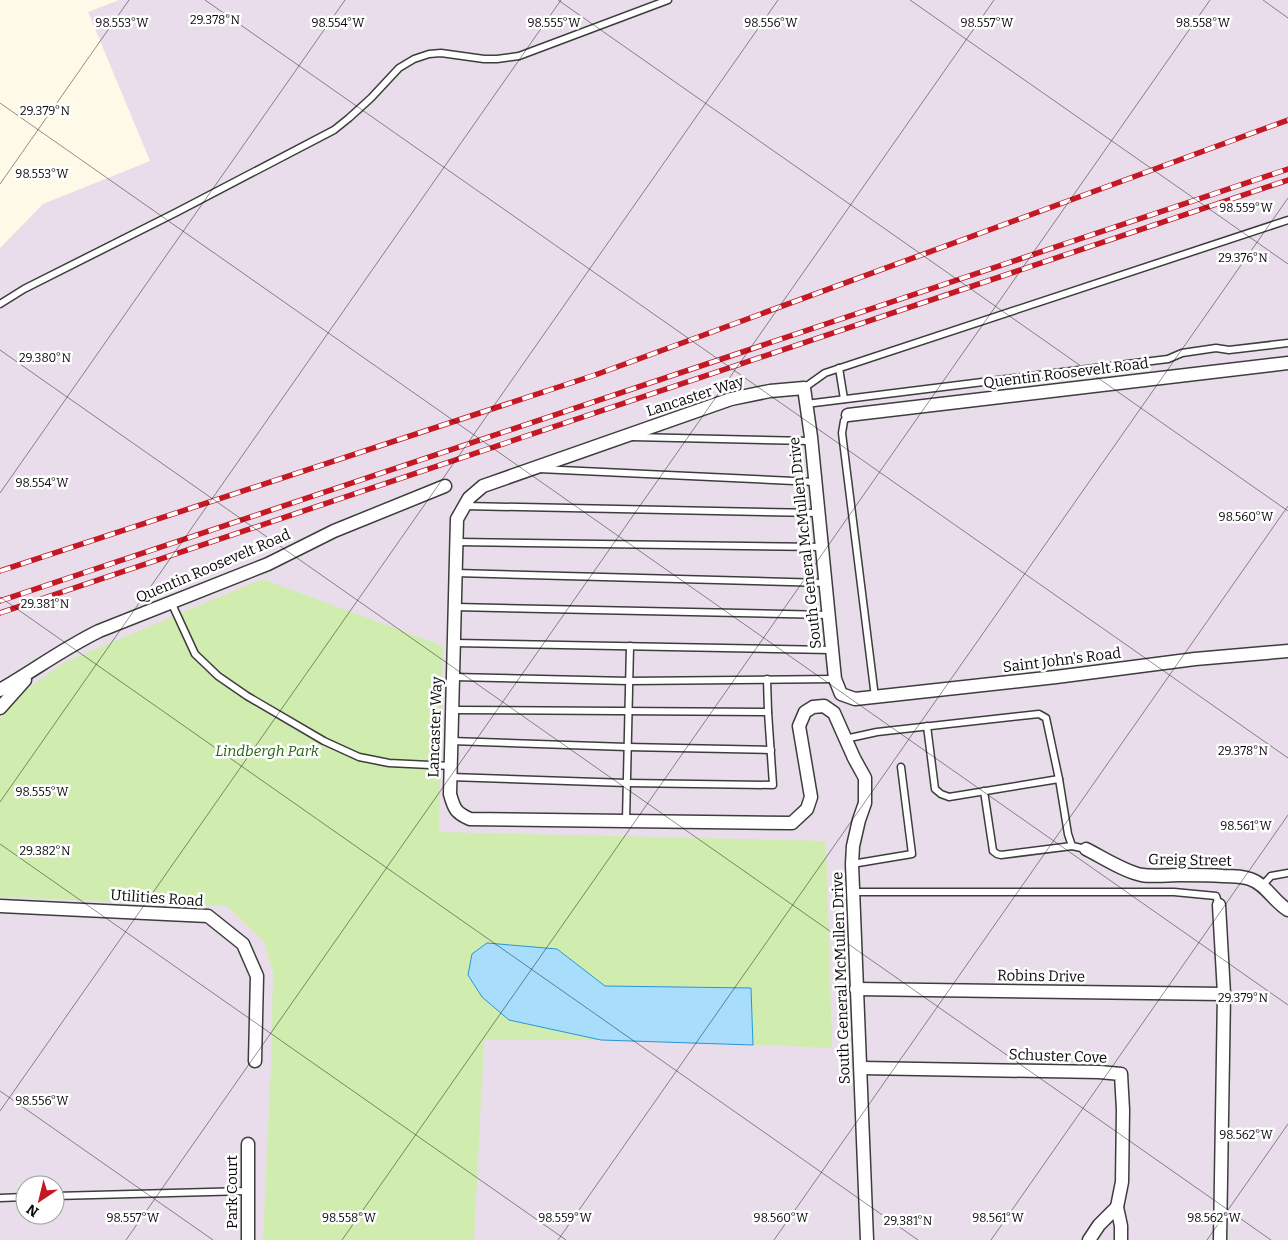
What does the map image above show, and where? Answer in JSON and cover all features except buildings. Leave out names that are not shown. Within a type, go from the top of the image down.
[{"type":"street","name":"Quentin Roosevelt Road","points":[[848,416],[1288,362]]},
{"type":"street","name":"South General McMullen Drive","points":[[804,388],[835,679],[842,694]]},
{"type":"street","name":"Lancaster Way","points":[[804,388],[770,391],[731,399],[483,486],[469,498],[457,520],[450,794],[453,806],[462,815],[470,819],[792,823],[807,809],[811,797],[799,726],[805,712],[813,707],[824,706],[834,713],[839,723]]},
{"type":"street","name":"Quentin Roosevelt Road","points":[[0,690],[99,631],[268,564],[334,531],[445,486]]},
{"type":"street","name":"Saint John's Road","points":[[842,694],[855,699],[1056,677],[1195,659],[1288,651]]},
{"type":"street","points":[[0,708],[33,670]]},
{"type":"street","name":"South General McMullen Drive","points":[[839,723],[865,778],[865,803],[853,846],[852,864],[867,1240]]},
{"type":"street","name":"Greig Street","points":[[1086,849],[1139,874],[1248,878],[1262,886],[1288,910]]},
{"type":"street","points":[[1219,905],[1224,994],[1220,1240]]},
{"type":"street","name":"Utilities Road","points":[[0,906],[208,916],[243,944],[257,976],[255,1061]]},
{"type":"street","name":"Robins Drive","points":[[856,989],[1224,994]]},
{"type":"street","name":"Schuster Cove","points":[[861,1068],[1121,1074],[1123,1110],[1122,1182],[1117,1207],[1121,1226],[1121,1240]]},
{"type":"street","name":"Park Court","points":[[248,1144],[248,1240]]},
{"type":"street","points":[[1090,1240],[1099,1226],[1117,1207]]},
{"type":"lane","points":[[0,304],[24,289],[334,130],[371,98],[399,68],[414,59],[429,54],[441,53],[484,59],[518,56],[668,0]]},
{"type":"lane","points":[[804,388],[825,373],[839,368],[1288,220]]},
{"type":"lane","points":[[806,404],[1168,359],[1182,353],[1216,348],[1229,350],[1288,343]]},
{"type":"lane","points":[[839,368],[844,399]]},
{"type":"lane","points":[[848,416],[844,421],[842,433],[874,697]]},
{"type":"lane","points":[[623,437],[811,442]]},
{"type":"lane","points":[[531,469],[815,482]]},
{"type":"lane","points":[[465,506],[818,513]]},
{"type":"lane","points":[[457,542],[822,547]]},
{"type":"lane","points":[[456,573],[825,583]]},
{"type":"lane","points":[[171,602],[195,654],[218,676],[247,696],[324,741],[360,757],[450,771],[627,783],[773,785],[767,679]]},
{"type":"lane","points":[[455,607],[829,615]]},
{"type":"lane","points":[[454,643],[832,650]]},
{"type":"lane","points":[[626,821],[630,646]]},
{"type":"lane","points":[[453,677],[629,681],[835,679]]},
{"type":"lane","points":[[452,710],[768,712]]},
{"type":"lane","points":[[845,739],[877,732],[1039,714],[1046,718],[1059,778],[1068,834],[1072,846]]},
{"type":"lane","points":[[927,726],[935,789],[941,794],[949,796],[1059,778]]},
{"type":"lane","points":[[451,741],[771,750]]},
{"type":"lane","points":[[852,864],[912,854],[901,767]]},
{"type":"lane","points":[[984,791],[993,851],[997,854],[1072,846],[1086,849]]},
{"type":"lane","points":[[1262,886],[1271,876],[1288,872]]},
{"type":"lane","points":[[854,892],[1174,892],[1216,896],[1219,905]]},
{"type":"lane","points":[[65,1196],[248,1191]]},
{"type":"lane","points":[[0,1198],[15,1197]]},
{"type":"shaded area","points":[[119,0],[1288,0],[1288,1240],[0,1240],[0,248],[43,204],[150,161],[88,12]]},
{"type":"green space","name":"Lindbergh Park","points":[[262,579],[443,646],[439,832],[826,841],[832,1048],[695,1042],[484,1040],[474,1240],[263,1240],[273,973],[264,942],[227,906],[0,897],[0,718],[25,691],[63,663]]},
{"type":"water","points":[[487,943],[557,949],[605,986],[751,988],[753,1045],[601,1040],[509,1020],[482,997],[468,975],[472,954]]},
{"type":"railway","points":[[0,571],[595,375],[1288,120]]},
{"type":"railway","points":[[0,601],[1288,169]]},
{"type":"railway","points":[[0,613],[1288,180]]}]
